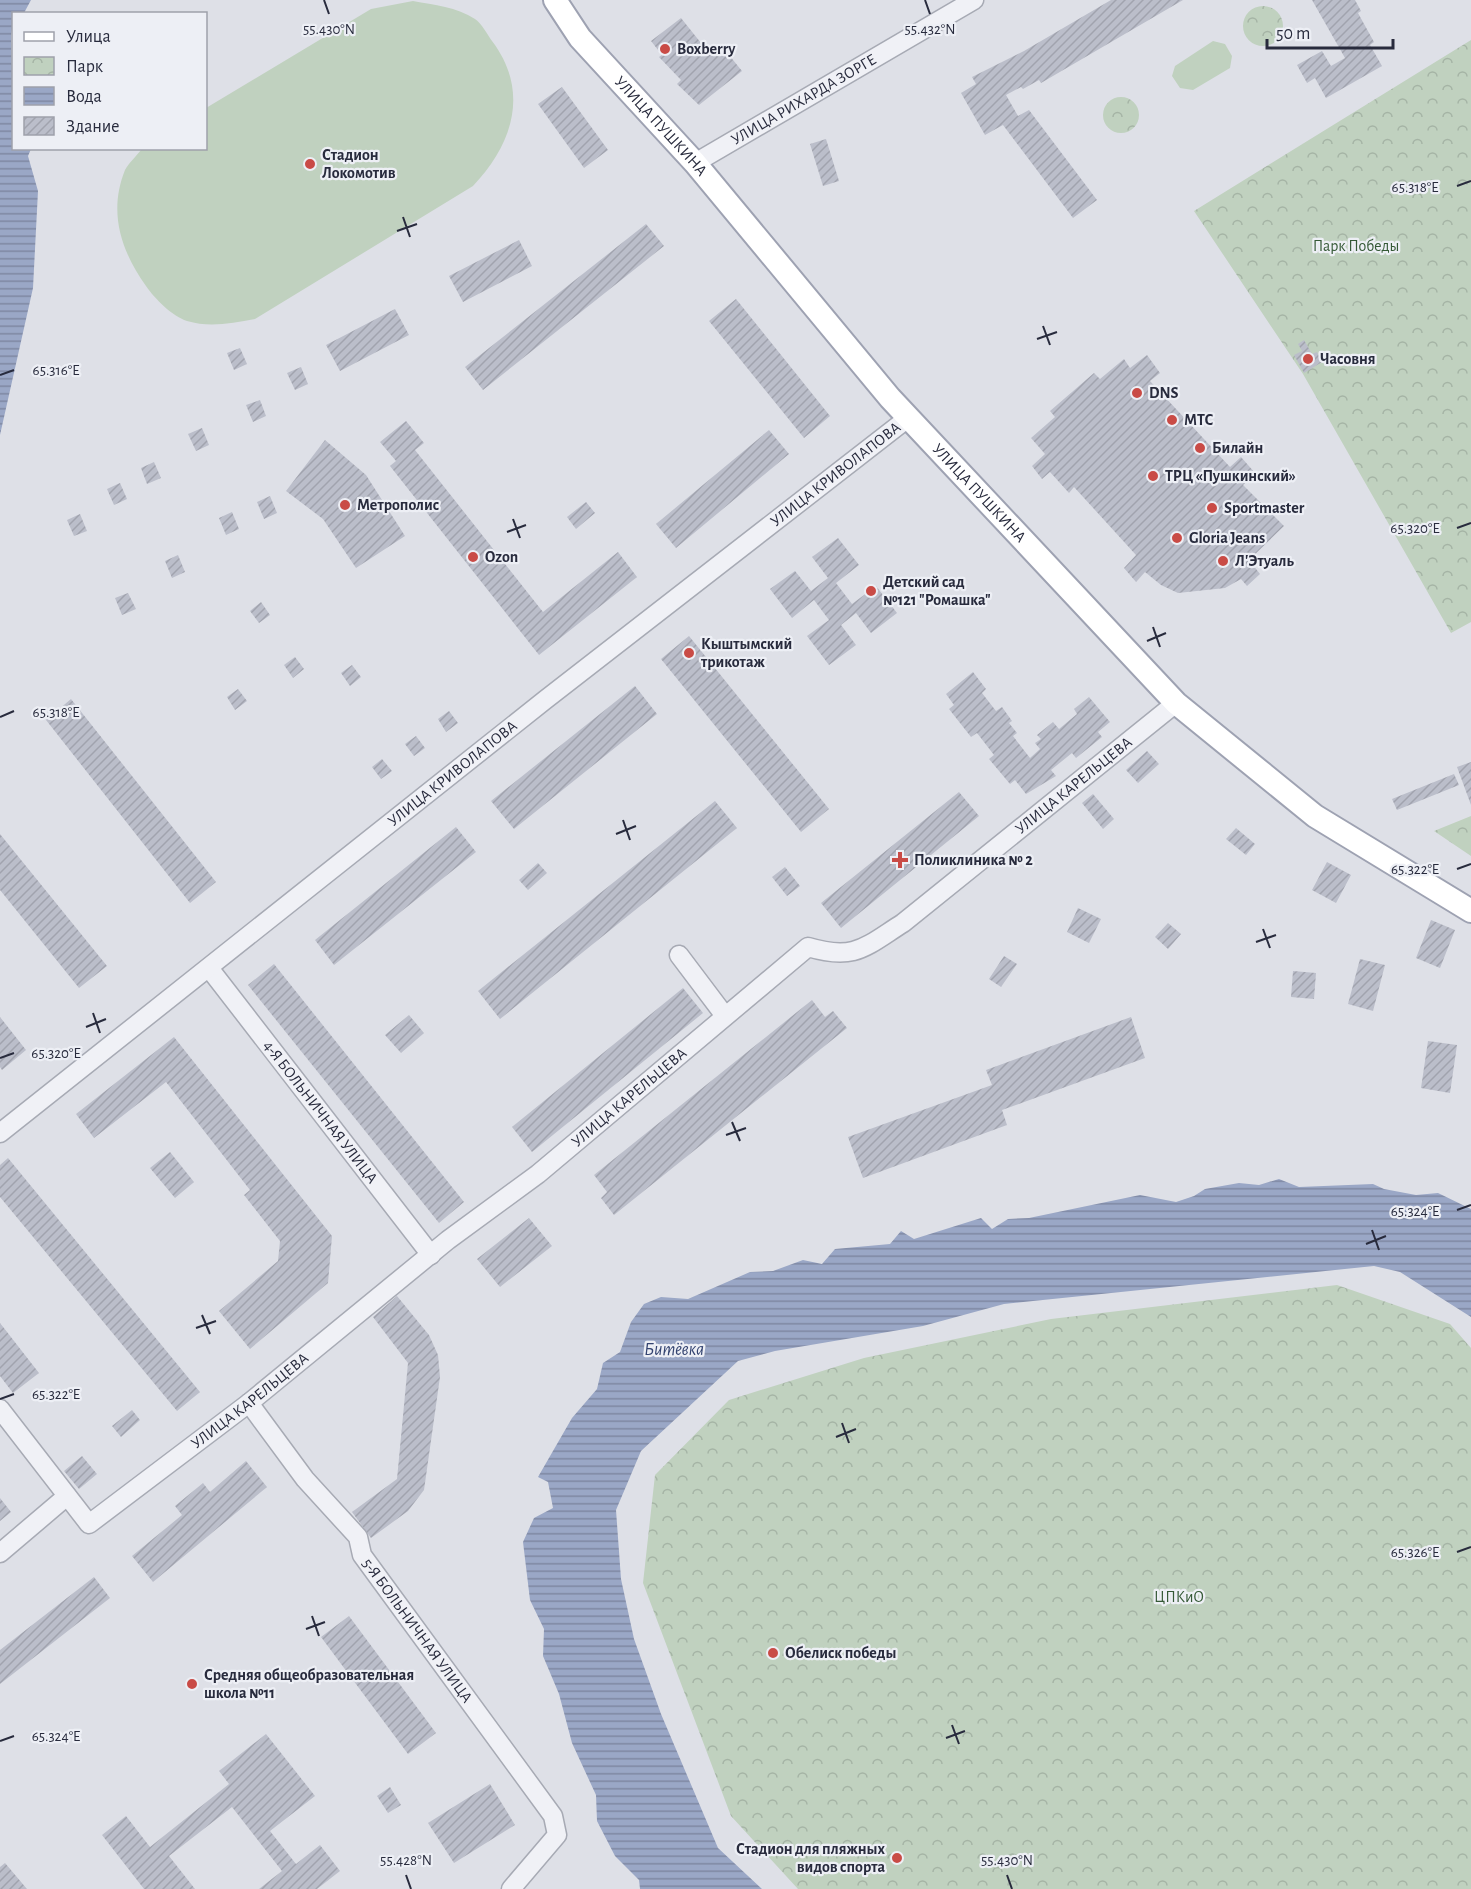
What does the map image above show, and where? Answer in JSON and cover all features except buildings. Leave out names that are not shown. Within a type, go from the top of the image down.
[{"type":"main road","name":"УЛИЦА ПУШКИНА","points":[[555,0],[580,39],[695,163],[908,418],[1176,703],[1314,816],[1471,911]]},
{"type":"street","name":"УЛИЦА РИХАРДА ЗОРГЕ","points":[[695,163],[974,0]]},
{"type":"street","name":"УЛИЦА КРИВОЛАПОВА","points":[[0,1133],[677,596],[908,418]]},
{"type":"street","name":"УЛИЦА КАРЕЛЬЦЕВА","points":[[67,1496],[89,1524],[249,1404],[457,1233],[538,1174],[808,947],[832,954],[847,954],[861,950],[903,923],[1176,703]]},
{"type":"street","points":[[679,955],[725,1016]]},
{"type":"street","name":"4-Я БОЛЬНИЧНАЯ УЛИЦА","points":[[209,968],[431,1255]]},
{"type":"street","name":"5-Я БОЛЬНИЧНАЯ УЛИЦА","points":[[249,1404],[305,1479],[358,1537],[362,1555],[552,1816],[557,1835],[511,1889]]},
{"type":"street","points":[[0,1409],[67,1496],[0,1553]]},
{"type":"green space","name":"Стадион Локомотив","points":[[413,1],[453,9],[468,15],[480,24],[504,60],[511,79],[512,116],[507,135],[498,153],[473,186],[255,319],[204,324],[181,319],[146,286],[124,245],[120,231],[118,201],[125,170],[141,150],[207,150],[207,107],[371,9]]},
{"type":"green space","points":[[1263,6],[1277,12],[1283,26],[1277,40],[1263,46],[1249,40],[1243,26],[1249,12]]},
{"type":"green space","name":"Парк Победы","points":[[1471,40],[1471,622],[1451,633],[1303,374],[1194,211]]},
{"type":"green space","points":[[1213,41],[1225,44],[1232,56],[1230,68],[1193,90],[1180,88],[1172,76],[1175,66]]},
{"type":"green space","points":[[1121,97],[1134,102],[1139,115],[1134,128],[1121,133],[1108,128],[1103,115],[1108,102]]},
{"type":"green space","points":[[1471,816],[1471,856],[1434,831]]},
{"type":"green space","name":"ЦПКиО","points":[[1337,1285],[1450,1324],[1471,1348],[1471,1889],[798,1889],[731,1816],[643,1583],[655,1475],[729,1400],[864,1358],[1051,1319]]},
{"type":"water","points":[[0,0],[31,0],[25,12],[12,12],[11,36],[12,150],[31,150],[28,156],[38,191],[33,288],[0,435]]},
{"type":"water","name":"Битёвка","points":[[1279,1179],[1299,1187],[1373,1184],[1384,1189],[1416,1195],[1438,1193],[1471,1209],[1471,1317],[1400,1272],[1374,1266],[1004,1304],[923,1326],[775,1351],[738,1361],[641,1451],[616,1510],[621,1579],[634,1639],[661,1714],[718,1848],[762,1889],[640,1889],[639,1880],[615,1856],[597,1821],[596,1795],[572,1743],[559,1694],[543,1656],[544,1629],[530,1600],[523,1542],[534,1518],[553,1508],[548,1482],[538,1477],[572,1418],[597,1389],[603,1363],[620,1352],[631,1322],[644,1304],[661,1297],[688,1299],[750,1272],[773,1271],[803,1260],[822,1264],[835,1249],[890,1244],[901,1231],[914,1239],[981,1218],[992,1229],[1008,1219],[1029,1218],[1140,1195],[1176,1202],[1194,1196],[1205,1189],[1239,1183],[1259,1185]]},
{"type":"place","name":"Boxberry","points":[[665,49]]},
{"type":"place","name":"Стадион Локомотив","points":[[310,164]]},
{"type":"place","name":"Часовня","points":[[1308,359]]},
{"type":"place","name":"DNS","points":[[1137,393]]},
{"type":"place","name":"МТС","points":[[1172,420]]},
{"type":"place","name":"Билайн","points":[[1200,448]]},
{"type":"place","name":"ТРЦ «Пушкинский»","points":[[1153,476]]},
{"type":"place","name":"Метрополис","points":[[345,505]]},
{"type":"place","name":"Sportmaster","points":[[1212,508]]},
{"type":"place","name":"Gloria Jeans","points":[[1177,538]]},
{"type":"place","name":"Ozon","points":[[473,557]]},
{"type":"place","name":"Л'Этуаль","points":[[1223,561]]},
{"type":"place","name":"Детский сад №121 \"Ромашка\"","points":[[871,591]]},
{"type":"place","name":"Кыштымский трикотаж","points":[[689,653]]},
{"type":"place","name":"Поликлиника № 2","points":[[900,860]]},
{"type":"place","name":"Обелиск победы","points":[[773,1653]]},
{"type":"place","name":"Средняя общеобразовательная школа №11","points":[[192,1684]]},
{"type":"place","name":"Стадион для пляжных видов спорта","points":[[897,1858]]}]
